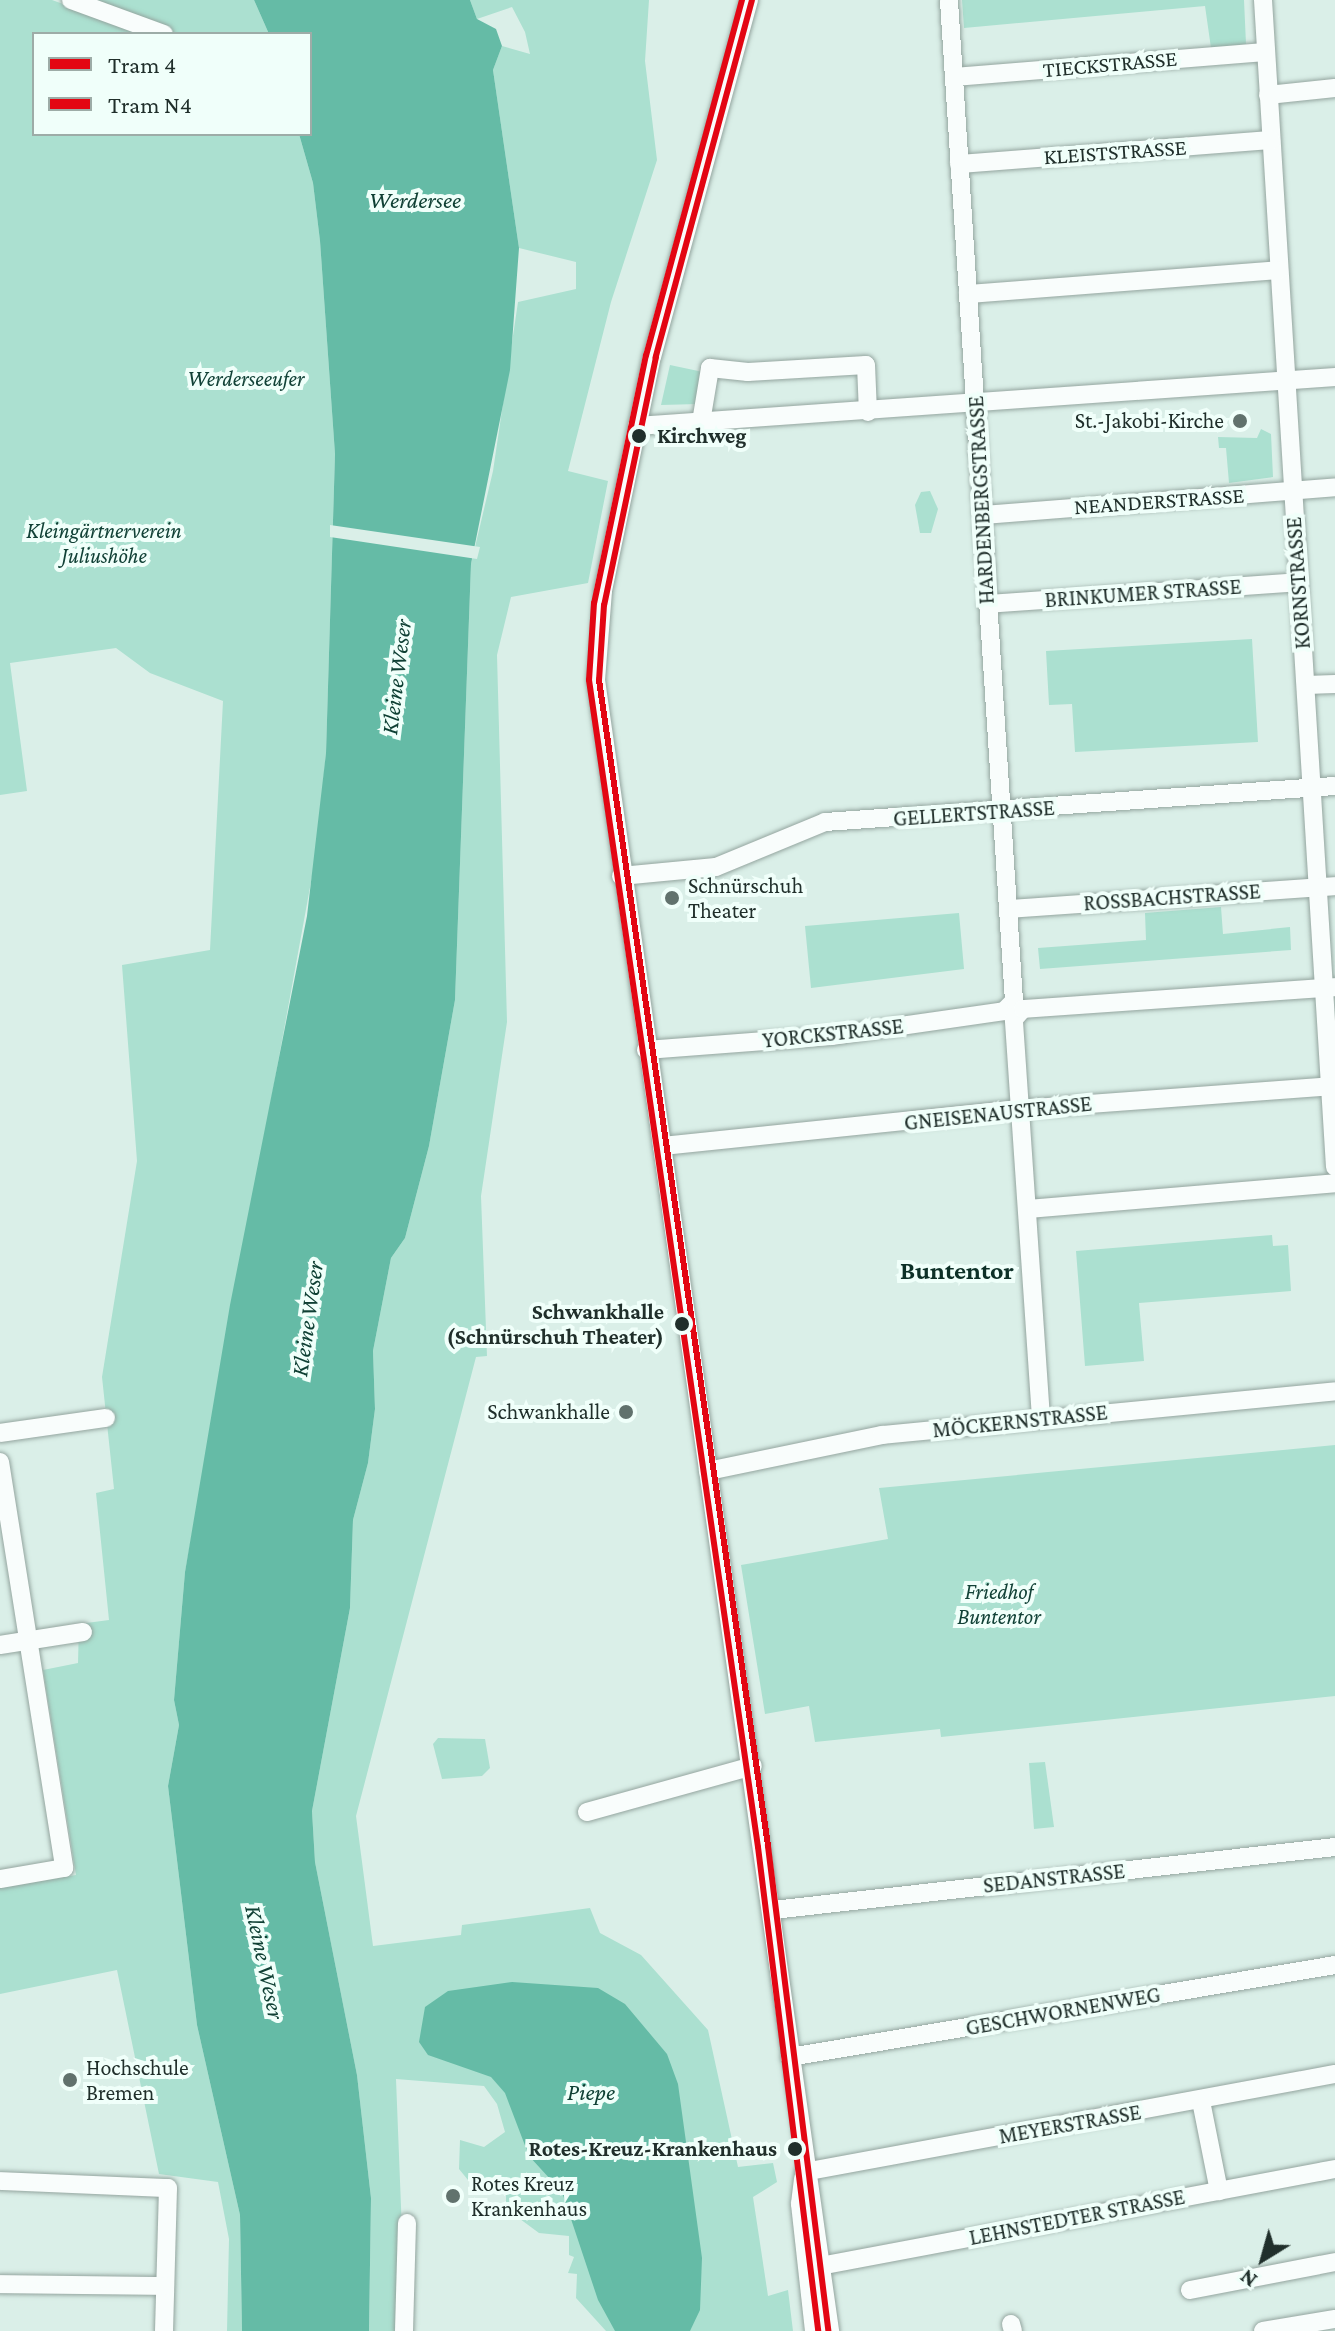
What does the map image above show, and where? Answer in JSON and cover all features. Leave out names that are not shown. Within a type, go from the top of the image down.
[{"type":"street","points":[[71,0],[159,32]]},
{"type":"street","points":[[749,0],[666,297],[603,591],[596,656],[621,876],[753,1766],[804,2172],[830,2331]]},
{"type":"street","name":"HARDENBERGSTRASSE","points":[[949,0],[1001,812],[1018,1005],[1014,1019],[1041,1418]]},
{"type":"street","name":"KORNSTRASSE","points":[[1263,0],[1311,787],[1326,886],[1335,1167]]},
{"type":"street","name":"TIECKSTRASSE","points":[[954,77],[1265,52]]},
{"type":"street","points":[[1268,95],[1335,88]]},
{"type":"street","name":"KLEISTSTRASSE","points":[[959,164],[1271,140]]},
{"type":"street","points":[[968,294],[1279,270]]},
{"type":"street","points":[[701,422],[710,368],[748,372],[866,365],[868,412]]},
{"type":"street","points":[[637,426],[1335,377]]},
{"type":"street","name":"NEANDERSTRASSE","points":[[983,515],[1335,487]]},
{"type":"street","name":"BRINKUMER STRASSE","points":[[987,604],[1299,582]]},
{"type":"street","points":[[1306,685],[1335,684]]},
{"type":"street","name":"GELLERTSTRASSE","points":[[621,876],[716,867],[825,822],[1001,812],[1335,786]]},
{"type":"street","name":"ROSSBACHSTRASSE","points":[[1009,909],[1326,886]]},
{"type":"street","name":"YORCKSTRASSE","points":[[646,1050],[831,1036],[1004,1011],[1018,1005],[1330,987]]},
{"type":"street","name":"GNEISENAUSTRASSE","points":[[662,1146],[1020,1109],[1332,1086]]},
{"type":"street","points":[[1028,1209],[1335,1183]]},
{"type":"street","name":"MÖCKERNSTRASSE","points":[[708,1471],[882,1435],[1335,1391]]},
{"type":"street","points":[[0,1433],[106,1418]]},
{"type":"street","points":[[0,1462],[64,1868],[0,1879]]},
{"type":"street","points":[[0,1645],[83,1632]]},
{"type":"street","points":[[587,1812],[753,1766]]},
{"type":"street","name":"SEDANSTRASSE","points":[[773,1910],[1335,1847]]},
{"type":"street","name":"GESCHWORNENWEG","points":[[790,2057],[1335,1965]]},
{"type":"street","name":"MEYERSTRASSE","points":[[804,2172],[1335,2074]]},
{"type":"street","points":[[1201,2101],[1219,2191]]},
{"type":"street","name":"LEHNSTEDTER STRASSE","points":[[820,2266],[1335,2169]]},
{"type":"street","points":[[804,2172],[800,2204],[814,2331]]},
{"type":"street","points":[[0,2181],[168,2188],[164,2331]]},
{"type":"street","points":[[404,2331],[407,2223]]},
{"type":"street","points":[[1190,2290],[1335,2262]]},
{"type":"street","points":[[0,2284],[165,2286]]},
{"type":"street","points":[[1263,2331],[1335,2319]]},
{"type":"green space","points":[[0,0],[52,0],[140,32],[32,32],[32,136],[300,136],[313,183],[320,241],[335,454],[326,753],[317,849],[185,1572],[174,1700],[179,1725],[168,1786],[197,2025],[240,2215],[242,2331],[227,2331],[229,2239],[218,2182],[159,2174],[117,1970],[0,1994],[0,1888],[76,1875],[43,1670],[78,1663],[79,1624],[109,1620],[96,1493],[114,1489],[102,1377],[137,1161],[122,965],[210,950],[223,701],[150,673],[116,648],[10,663],[27,791],[0,795]]},
{"type":"green space","points":[[84,0],[254,0],[268,32],[171,32]]},
{"type":"green space","points":[[470,0],[649,0],[645,61],[657,160],[611,302],[568,471],[608,481],[588,583],[511,597],[497,655],[507,1022],[481,1196],[487,1356],[476,1357],[356,1816],[373,1946],[461,1935],[462,1925],[590,1908],[600,1933],[641,1955],[708,2030],[738,2167],[773,2163],[777,2182],[753,2197],[768,2296],[788,2290],[793,2331],[606,2331],[576,2298],[577,2274],[568,2273],[574,2257],[569,2255],[569,2236],[539,2233],[520,2219],[506,2218],[506,2185],[468,2180],[459,2169],[460,2140],[484,2147],[505,2132],[497,2104],[484,2086],[396,2079],[402,2232],[397,2331],[369,2331],[371,2198],[357,2075],[315,1862],[312,1811],[350,1608],[353,1520],[368,1463],[375,1409],[373,1351],[391,1258],[405,1238],[429,1146],[455,1000],[471,564],[493,471],[518,302],[576,289],[576,262],[519,248],[493,70],[502,46],[530,54],[525,32],[512,7],[477,19]]},
{"type":"green space","points":[[962,0],[1244,0],[1246,44],[1211,48],[1205,6],[964,28]]},
{"type":"green space","points":[[670,365],[703,372],[698,404],[661,405]]},
{"type":"green space","points":[[1261,429],[1271,434],[1273,477],[1229,483],[1226,448],[1219,448],[1218,437],[1257,438]]},
{"type":"green space","points":[[930,491],[938,509],[931,533],[920,533],[915,505],[921,492]]},
{"type":"green space","points":[[1252,639],[1258,742],[1075,752],[1072,704],[1049,705],[1046,651]]},
{"type":"green space","points":[[1221,907],[1223,934],[1290,927],[1291,950],[1040,969],[1038,948],[1146,940],[1145,913]]},
{"type":"green space","points":[[959,913],[964,969],[811,988],[805,926]]},
{"type":"green space","points":[[1272,1235],[1273,1246],[1288,1245],[1291,1291],[1139,1303],[1144,1361],[1085,1366],[1076,1251]]},
{"type":"green space","name":"Friedhof Buntentor","points":[[1335,1445],[1335,1696],[941,1737],[940,1729],[815,1742],[809,1706],[765,1714],[741,1565],[888,1539],[879,1488]]},
{"type":"green space","points":[[438,1738],[485,1739],[490,1768],[482,1776],[442,1779],[433,1744]]},
{"type":"green space","points":[[1045,1762],[1054,1827],[1034,1829],[1029,1763]]},
{"type":"water","points":[[254,0],[470,0],[477,19],[496,29],[502,46],[493,70],[519,248],[510,370],[471,564],[455,1000],[429,1146],[405,1238],[391,1258],[373,1351],[375,1409],[368,1463],[353,1520],[350,1608],[312,1811],[315,1862],[357,2075],[371,2198],[369,2331],[242,2331],[240,2215],[197,2025],[168,1786],[179,1725],[174,1700],[185,1572],[230,1305],[307,916],[326,753],[335,454],[320,241],[313,183],[300,136],[312,136],[312,32],[268,32]]},
{"type":"water","name":"Piepe","points":[[512,1982],[598,1988],[625,2004],[667,2054],[678,2084],[702,2258],[700,2310],[690,2331],[615,2331],[598,2300],[562,2192],[529,2156],[505,2093],[491,2077],[428,2055],[419,2042],[425,2007],[448,1991]]},
{"type":"pier","points":[[330,525],[480,547],[477,559],[330,537]]},
{"type":"tram line","name":"N4","points":[[742,0],[646,355],[594,603],[589,680],[758,1847],[818,2331]]},
{"type":"tram line","name":"4","points":[[752,0],[656,357],[604,605],[599,680],[768,1846],[828,2331]]},
{"type":"place","name":"St.-Jakobi-Kirche","points":[[1240,421]]},
{"type":"place","name":"Kirchweg","points":[[639,436]]},
{"type":"place","name":"Schnürschuh Theater","points":[[672,898]]},
{"type":"place","name":"Schwankhalle (Schnürschuh Theater)","points":[[682,1324]]},
{"type":"place","name":"Schwankhalle","points":[[626,1412]]},
{"type":"place","name":"Hochschule Bremen","points":[[70,2080]]},
{"type":"place","name":"Rotes-Kreuz-Krankenhaus","points":[[795,2149]]},
{"type":"place","name":"Rotes Kreuz Krankenhaus","points":[[453,2196]]},
{"type":"district","name":"Buntentor","points":[[957,1271]]},
{"type":"water label","name":"Werdersee","points":[[415,200]]},
{"type":"water label","name":"Kleine Weser","points":[[396,677]]},
{"type":"water label","name":"Kleine Weser","points":[[307,1319]]},
{"type":"water label","name":"Kleine Weser","points":[[265,1962]]},
{"type":"park label","name":"Werderseeufer","points":[[246,379]]},
{"type":"park label","name":"Kleingärtnerverein Juliushöhe","points":[[104,542]]}]
